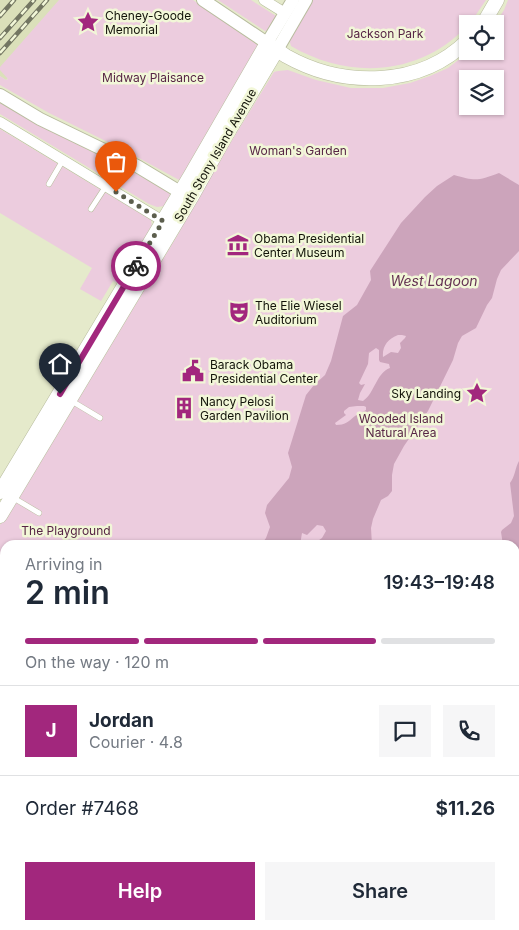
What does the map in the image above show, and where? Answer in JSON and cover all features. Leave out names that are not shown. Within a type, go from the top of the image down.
[{"type":"main road","points":[[489,15],[498,0]]},
{"type":"main road","points":[[272,46],[286,56],[329,73],[379,79],[397,77],[426,68],[450,55],[459,48]]},
{"type":"main road","name":"South Stony Island Avenue","points":[[0,516],[3,492],[65,397],[186,195],[272,46]]},
{"type":"main road","name":"South Stony Island Avenue","points":[[65,397],[163,221],[186,195]]},
{"type":"street","points":[[203,0],[272,46]]},
{"type":"street","points":[[264,0],[285,13]]},
{"type":"street","name":"South Stony Island Avenue","points":[[272,46],[285,13],[293,0]]},
{"type":"street","name":"South Stony Island Avenue","points":[[272,46],[306,0]]},
{"type":"street","points":[[0,95],[40,119],[137,166],[186,195]]},
{"type":"street","points":[[0,122],[163,221]]},
{"type":"lane","points":[[49,184],[63,160]]},
{"type":"lane","points":[[91,210],[106,186]]},
{"type":"lane","points":[[65,397],[100,418]]},
{"type":"lane","points":[[3,492],[39,513]]},
{"type":"shaded area","points":[[0,0],[77,0],[6,80],[0,76]]},
{"type":"green space","name":"Midway Plaisance","points":[[59,0],[193,0],[259,46],[181,181],[49,113],[0,85],[0,76],[6,80],[8,79],[0,70],[0,67]]},
{"type":"green space","points":[[218,0],[251,0],[276,16],[268,30],[265,31]]},
{"type":"green space","name":"Jackson Park","points":[[311,0],[486,0],[476,15],[459,15],[459,33],[448,43],[428,55],[406,63],[383,68],[360,68],[336,64],[313,57],[291,46],[289,39]]},
{"type":"green space","name":"Jackson Park","points":[[508,0],[519,0],[519,540],[0,540],[0,525],[23,486],[28,483],[180,231],[182,221],[274,72],[288,70],[316,80],[351,88],[383,88],[410,83],[448,68],[459,60],[504,60],[504,15],[501,15]]},
{"type":"green space","points":[[0,103],[44,128],[135,173],[168,192],[171,196],[165,206],[157,207],[149,204],[0,114]]},
{"type":"green space","points":[[0,129],[151,220],[152,226],[117,283],[113,281],[101,301],[80,289],[92,268],[0,213]]},
{"type":"water","name":"West Lagoon","points":[[499,173],[519,185],[519,251],[501,270],[492,298],[476,328],[462,336],[453,360],[428,411],[394,464],[392,491],[381,500],[373,519],[372,540],[319,540],[326,531],[323,526],[317,525],[307,535],[302,533],[301,540],[265,540],[270,527],[265,513],[267,505],[289,478],[292,467],[288,453],[306,395],[325,375],[331,361],[343,316],[357,305],[371,280],[370,271],[401,223],[425,197],[437,186],[454,175],[481,179]],"holes":[[[398,335],[406,336],[400,343],[401,348],[398,353],[391,352],[383,357],[386,343]],[[376,348],[379,350],[380,362],[389,364],[390,368],[378,379],[367,397],[363,401],[358,400],[365,384],[361,385],[359,383],[368,364],[369,353]],[[364,406],[366,410],[346,423],[336,425],[335,423],[346,415],[344,411],[349,407]]]},
{"type":"water","points":[[519,461],[519,540],[502,540],[501,532],[511,523],[514,516],[510,483]]},
{"type":"railway","points":[[0,16],[14,0]]},
{"type":"railway","points":[[0,38],[34,0]]},
{"type":"railway","points":[[0,53],[47,0]]},
{"type":"way so far","points":[[116,192],[163,221],[136,266]]},
{"type":"place","name":"Cheney-Goode Memorial","points":[[88,22]]},
{"type":"place","name":"Obama Presidential Center Museum","points":[[238,245]]},
{"type":"place","name":"The Elie Wiesel Auditorium","points":[[239,312]]},
{"type":"place","name":"Barack Obama Presidential Center","points":[[193,371]]},
{"type":"place","name":"Sky Landing","points":[[477,393]]},
{"type":"place","name":"Nancy Pelosi Garden Pavilion","points":[[184,408]]},
{"type":"route","points":[[60,394],[136,266]]},
{"type":"park label","name":"Woman's Garden","points":[[298,150]]},
{"type":"park label","name":"Wooded Island Natural Area","points":[[401,425]]},
{"type":"park label","name":"The Playground","points":[[66,530]]}]
